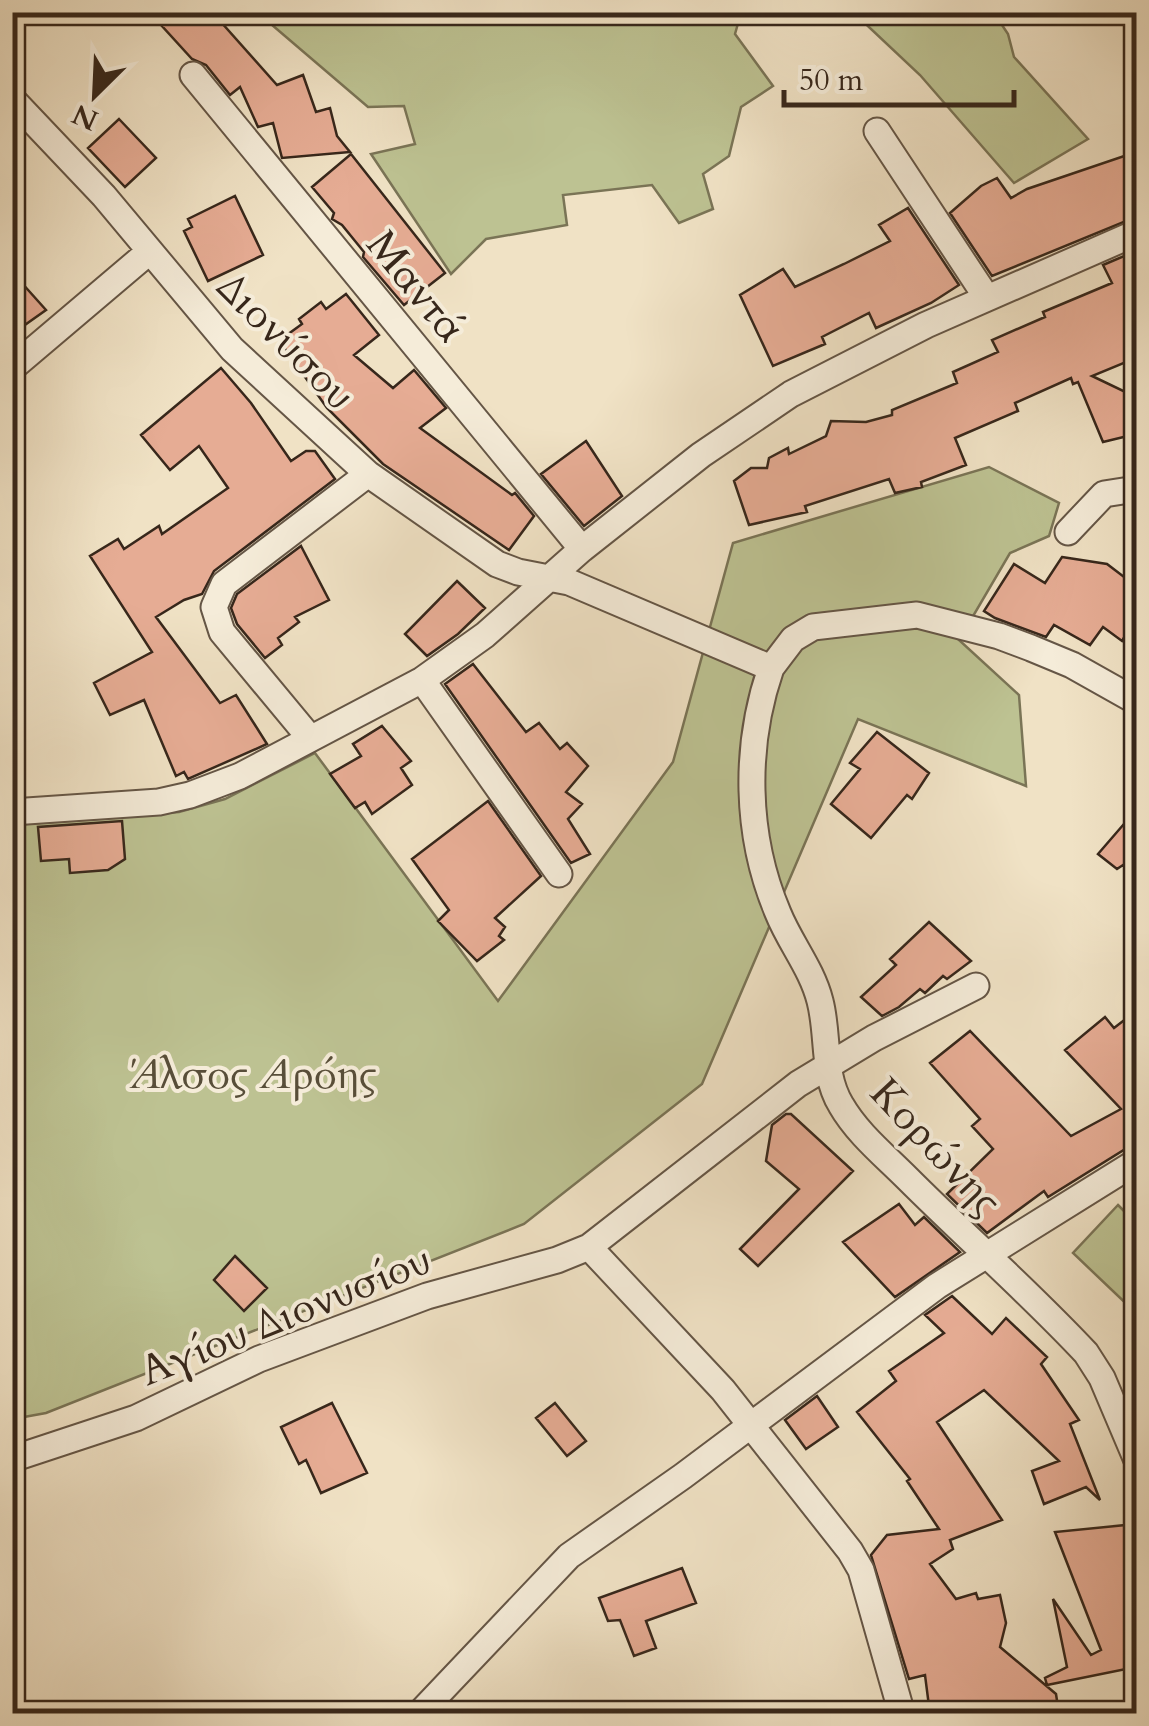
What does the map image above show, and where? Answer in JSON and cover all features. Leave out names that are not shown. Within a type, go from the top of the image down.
[{"type":"street","name":"Μαντά","points":[[193,74],[582,549]]},
{"type":"street","name":"Διονύσου","points":[[12,99],[104,196],[232,349],[368,474],[497,564],[587,588],[771,668]]},
{"type":"street","points":[[877,130],[987,298]]},
{"type":"street","points":[[12,812],[118,807],[190,795],[240,776],[422,680],[485,634],[582,549],[702,455],[791,394],[879,346],[1136,233]]},
{"type":"street","points":[[12,368],[150,250]]},
{"type":"street","points":[[310,738],[222,632],[214,606],[224,584],[368,474]]},
{"type":"street","points":[[1068,532],[1104,494],[1136,489]]},
{"type":"street","points":[[771,668],[793,639],[813,627],[917,615],[1031,648],[1072,665],[1136,701]]},
{"type":"street","name":"Κορώνης","points":[[771,668],[754,742],[751,786],[755,822],[772,898],[821,1004],[832,1085],[852,1120],[982,1254],[1086,1353],[1102,1378],[1136,1458]]},
{"type":"street","points":[[422,680],[559,874]]},
{"type":"street","name":"Αγίου Διονυσίου","points":[[12,1459],[136,1418],[259,1359],[427,1296],[557,1260],[589,1247],[765,1108],[829,1064],[976,986]]},
{"type":"street","points":[[418,1714],[569,1556],[982,1254],[1136,1162]]},
{"type":"street","points":[[589,1247],[752,1424],[831,1523],[862,1570],[902,1714]]},
{"type":"green space","points":[[258,13],[741,13],[735,34],[773,86],[741,107],[729,156],[703,174],[713,209],[679,223],[652,185],[563,195],[567,225],[486,239],[451,274],[371,154],[415,144],[404,106],[368,107]]},
{"type":"green space","points":[[854,13],[994,13],[1008,34],[1014,57],[1088,139],[1014,183],[920,75]]},
{"type":"green space","name":"Άλσος Αρόης","points":[[989,467],[1059,503],[1049,536],[1010,553],[959,640],[1019,695],[1026,786],[858,719],[702,1084],[524,1224],[46,1413],[13,1419],[13,825],[179,812],[225,799],[315,753],[498,1001],[673,762],[733,543]]},
{"type":"green space","points":[[1118,1205],[1136,1223],[1136,1313],[1073,1253]]},
{"type":"building","points":[[176,12],[212,12],[277,85],[303,75],[316,112],[330,108],[337,136],[350,152],[282,158],[273,123],[258,127],[240,87],[230,95],[206,65],[192,59],[162,26]]},
{"type":"building","points":[[119,119],[156,158],[125,187],[88,148]]},
{"type":"building","points":[[1136,152],[1136,217],[992,276],[950,213],[981,186],[997,178],[1011,198]]},
{"type":"building","points":[[351,154],[445,273],[404,305],[363,257],[364,252],[342,225],[332,219],[334,213],[312,187]]},
{"type":"building","points":[[235,196],[263,255],[208,281],[184,231],[192,227],[188,219]]},
{"type":"building","points":[[908,208],[959,285],[931,303],[876,328],[869,313],[822,337],[825,344],[773,366],[740,295],[783,269],[795,287],[890,241],[879,225]]},
{"type":"building","points":[[1136,251],[1136,358],[1092,376],[1136,397],[1136,434],[1103,442],[1078,382],[1073,384],[1071,378],[1015,403],[1018,411],[955,438],[966,465],[921,482],[922,487],[895,493],[889,479],[805,506],[807,512],[749,525],[734,481],[751,468],[767,468],[769,458],[788,448],[789,454],[826,436],[831,421],[866,422],[892,415],[892,410],[957,383],[953,372],[998,352],[992,340],[1045,317],[1043,312],[1112,283],[1103,265]]},
{"type":"building","points":[[12,272],[46,310],[12,334]]},
{"type":"building","points":[[346,294],[379,335],[354,355],[393,388],[414,370],[446,408],[420,428],[512,495],[515,493],[534,516],[509,550],[383,464],[327,408],[283,346],[291,339],[287,335],[302,324],[299,319],[321,302],[326,309]]},
{"type":"building","points":[[221,368],[291,461],[306,451],[315,451],[335,479],[214,571],[202,594],[156,617],[220,703],[236,695],[267,744],[188,779],[184,772],[176,776],[144,700],[110,715],[94,683],[152,652],[90,556],[118,539],[124,549],[159,526],[162,534],[228,488],[199,446],[170,470],[141,435]]},
{"type":"building","points":[[586,441],[622,496],[584,526],[541,474]]},
{"type":"building","points":[[301,546],[329,600],[295,617],[299,622],[278,638],[282,645],[265,658],[237,624],[231,608],[237,594]]},
{"type":"building","points":[[1062,557],[1107,564],[1136,586],[1136,616],[1122,641],[1103,627],[1090,645],[1054,625],[1046,637],[984,611],[1014,564],[1045,583]]},
{"type":"building","points":[[457,581],[485,608],[427,656],[405,634]]},
{"type":"building","points":[[473,664],[526,732],[539,723],[560,749],[567,743],[588,766],[566,792],[582,804],[568,819],[590,854],[571,863],[445,684]]},
{"type":"building","points":[[382,726],[411,761],[401,768],[412,785],[372,814],[365,802],[355,808],[330,774],[361,756],[353,744]]},
{"type":"building","points":[[877,732],[929,773],[912,799],[907,795],[871,838],[831,804],[860,769],[850,763]]},
{"type":"building","points":[[488,801],[541,876],[495,918],[505,927],[499,936],[504,940],[477,961],[438,921],[449,910],[412,859]]},
{"type":"building","points":[[1136,810],[1136,877],[1123,865],[1117,869],[1098,854]]},
{"type":"building","points":[[122,821],[125,859],[108,870],[70,873],[69,859],[41,861],[38,827]]},
{"type":"building","points":[[929,922],[971,961],[947,979],[943,976],[925,993],[920,989],[882,1016],[861,997],[896,965],[890,959]]},
{"type":"building","points":[[1136,1011],[1136,1146],[1048,1197],[1044,1191],[987,1233],[947,1194],[993,1149],[972,1126],[980,1119],[930,1063],[970,1031],[1071,1136],[1121,1109],[1065,1050],[1105,1017],[1114,1028]]},
{"type":"building","points":[[791,1114],[853,1171],[758,1266],[740,1249],[799,1189],[766,1161],[772,1125]]},
{"type":"building","points":[[899,1204],[915,1225],[924,1217],[960,1252],[895,1297],[843,1242]]},
{"type":"building","points":[[235,1256],[267,1288],[244,1311],[214,1280]]},
{"type":"building","points":[[952,1296],[992,1334],[1006,1318],[1047,1357],[1041,1364],[1079,1420],[1070,1424],[1100,1500],[1086,1487],[1044,1504],[1032,1471],[1059,1461],[984,1390],[937,1422],[1002,1520],[950,1540],[953,1549],[930,1564],[956,1599],[976,1593],[978,1599],[1000,1595],[1006,1623],[1000,1647],[1056,1694],[1059,1714],[930,1714],[925,1675],[909,1679],[871,1555],[887,1535],[939,1529],[907,1481],[910,1479],[857,1412],[896,1381],[889,1371],[944,1333],[925,1315]]},
{"type":"building","points":[[817,1396],[838,1427],[806,1449],[785,1420]]},
{"type":"building","points":[[332,1403],[367,1473],[321,1493],[306,1460],[299,1464],[281,1427]]},
{"type":"building","points":[[555,1403],[586,1441],[567,1456],[536,1418]]},
{"type":"building","points":[[1136,1524],[1136,1667],[1047,1685],[1045,1678],[1067,1667],[1053,1599],[1091,1655],[1101,1650],[1055,1532]]},
{"type":"building","points":[[682,1568],[696,1603],[646,1621],[656,1648],[634,1656],[620,1620],[608,1621],[599,1598]]}]
